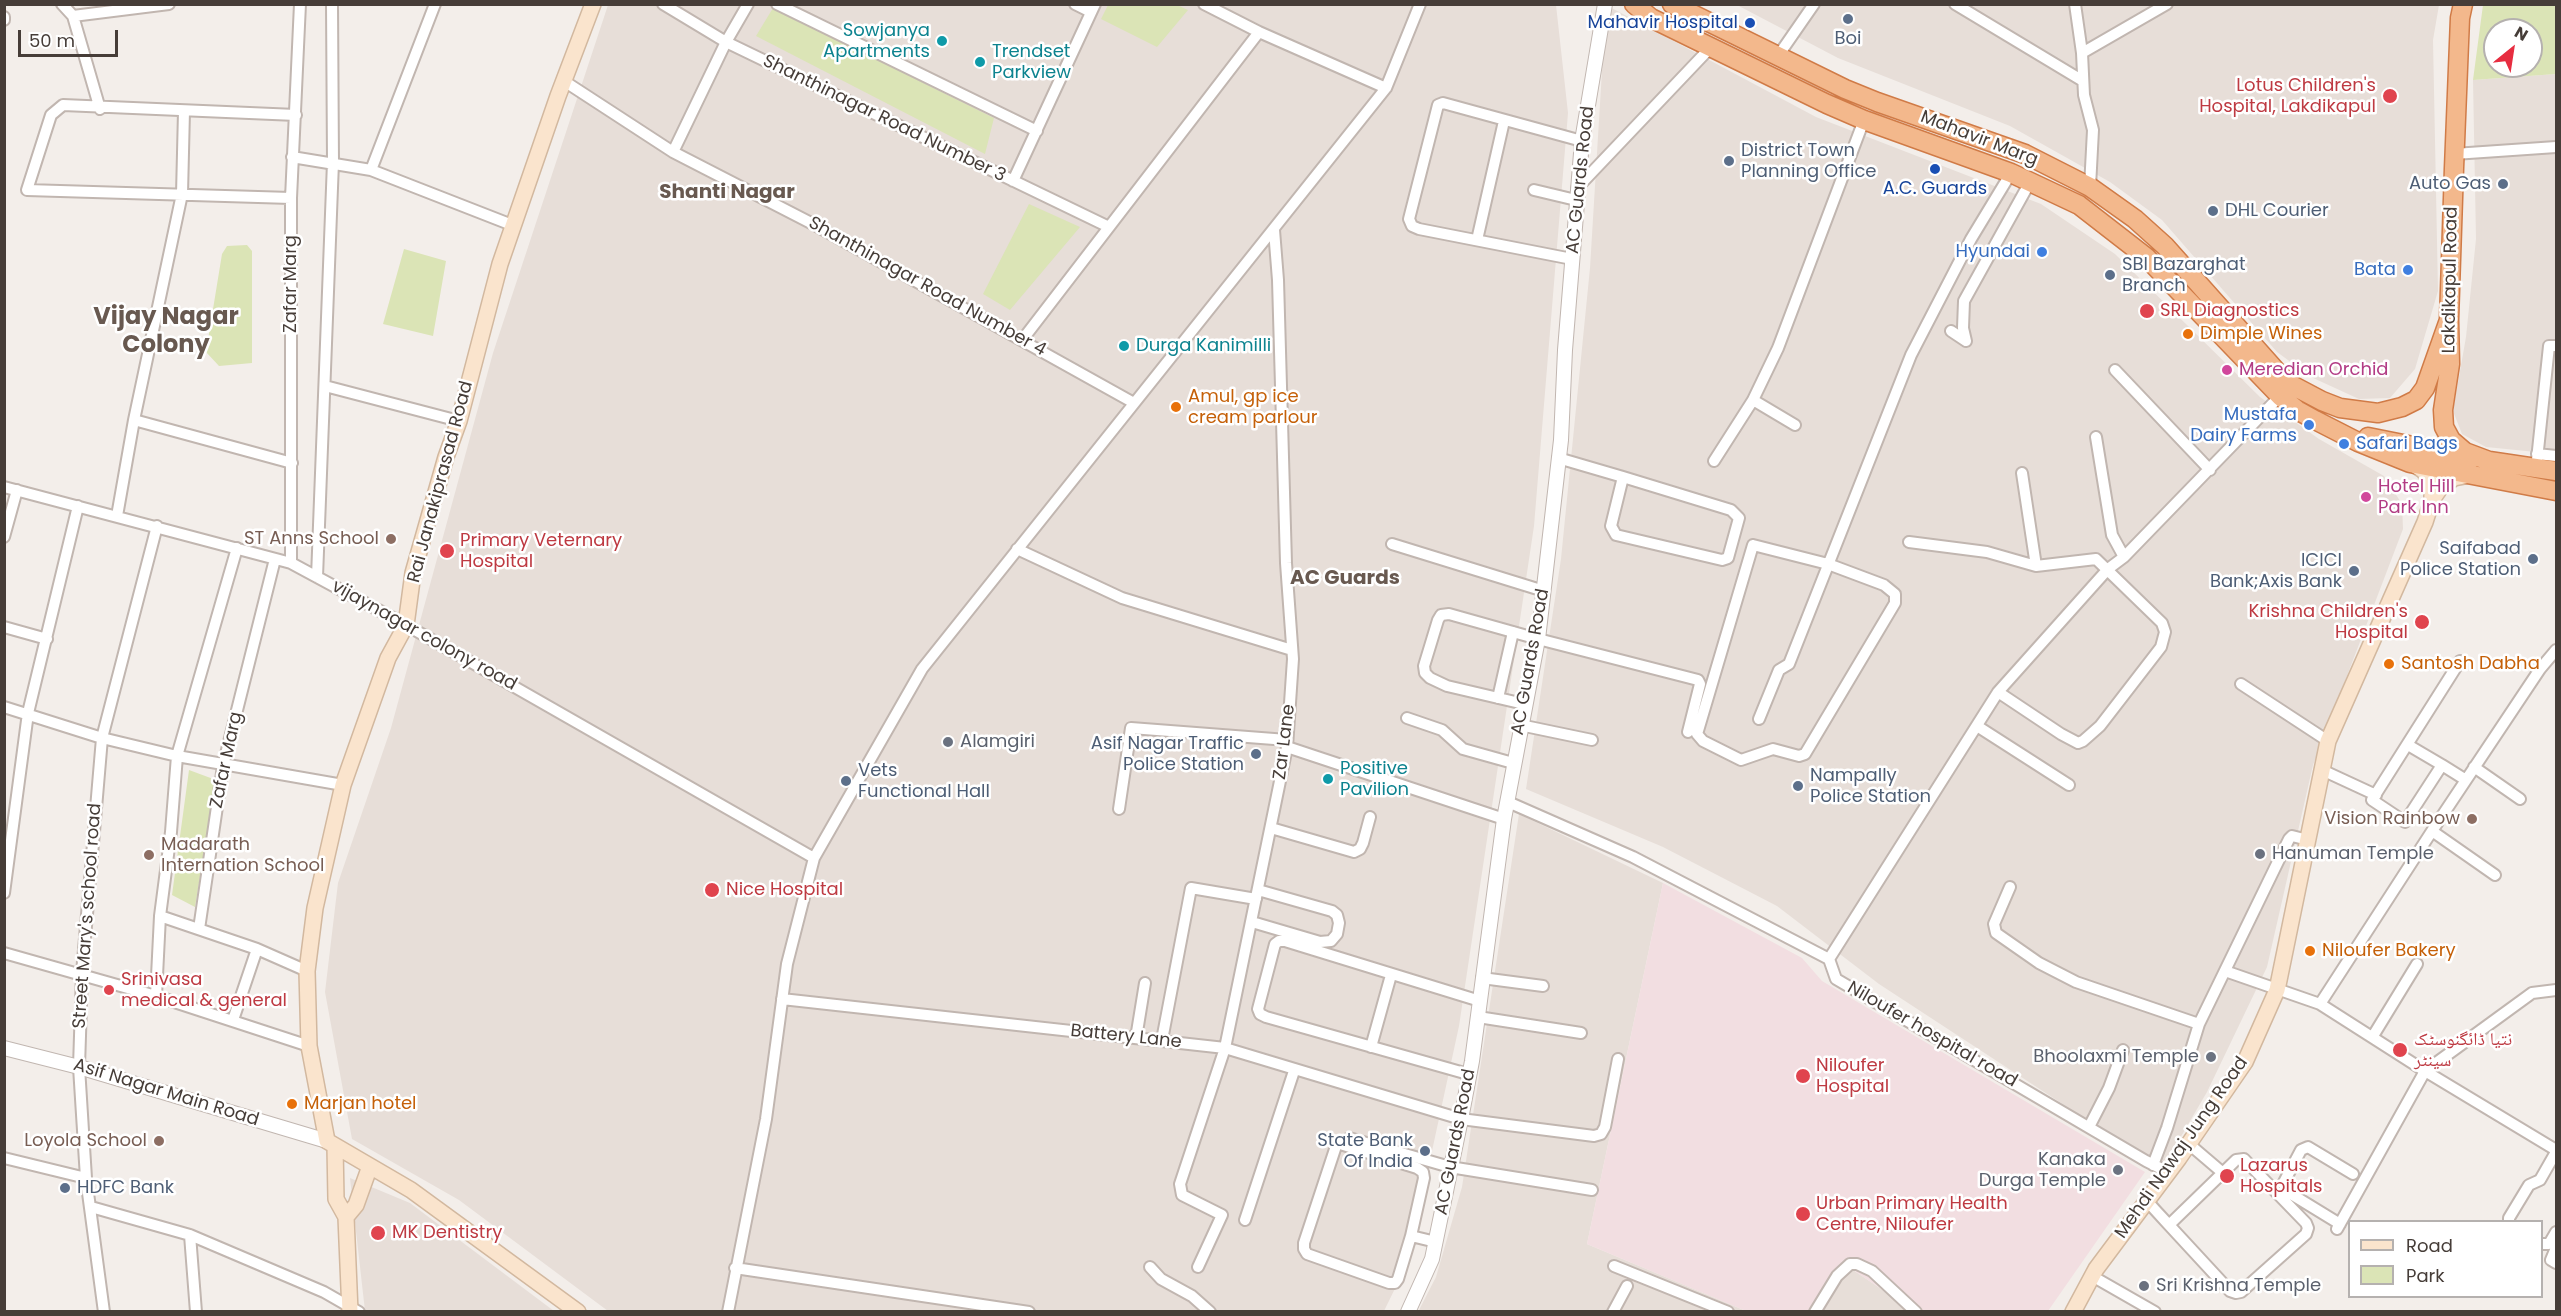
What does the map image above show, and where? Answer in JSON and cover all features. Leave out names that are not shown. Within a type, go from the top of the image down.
[{"type":"highway","name":"Mahavir Marg","points":[[1634,4],[1651,18],[1827,104],[1864,120],[2011,173],[2079,206],[2146,257],[2280,396],[2297,410],[2367,446],[2410,463]]},
{"type":"highway","name":"Mahavir Marg","points":[[1672,4],[1837,85],[1877,102],[2025,154],[2090,188],[2135,219],[2165,246],[2286,382],[2340,408],[2378,413],[2402,407],[2415,400],[2425,388],[2449,320]]},
{"type":"highway","name":"Lakdikapul Road","points":[[2463,4],[2454,154],[2449,320],[2450,364],[2443,410],[2444,427],[2451,440],[2465,452],[2489,461],[2536,462],[2556,471]]},
{"type":"highway","points":[[1827,104],[1837,85]]},
{"type":"highway","points":[[2334,428],[2449,455],[2489,461]]},
{"type":"highway","points":[[2410,463],[2556,491]]},
{"type":"main road","name":"Rai Janakiprasad Road","points":[[346,1217],[336,1199],[331,1143],[309,1046],[307,971],[315,908],[343,785],[388,658],[406,625],[413,573],[446,457],[459,421],[476,350],[512,225],[593,4]]},
{"type":"main road","points":[[2410,463],[2424,471],[2432,485],[2432,500]]},
{"type":"main road","points":[[2432,500],[2441,487],[2454,478],[2470,476]]},
{"type":"main road","name":"Mehdi Nawaj Jung Road","points":[[2073,1311],[2092,1276],[2169,1172],[2245,1062],[2277,990],[2328,741],[2425,522],[2432,500]]},
{"type":"main road","points":[[331,1143],[411,1190],[578,1311]]},
{"type":"main road","points":[[353,1310],[346,1217],[356,1205],[370,1166]]},
{"type":"street","points":[[62,4],[73,16],[100,108]]},
{"type":"street","name":"Zafar Marg","points":[[291,563],[291,198],[300,4]]},
{"type":"street","points":[[317,577],[333,162],[332,4]]},
{"type":"street","points":[[371,170],[435,4]]},
{"type":"street","name":"Shanthinagar Road Number 3","points":[[663,4],[726,42],[1109,227]]},
{"type":"street","points":[[673,152],[726,42],[748,4]]},
{"type":"street","points":[[777,4],[1038,131]]},
{"type":"street","points":[[1013,181],[1093,8],[1075,4]]},
{"type":"street","points":[[1204,4],[1259,32],[1386,88]]},
{"type":"street","points":[[728,1311],[766,1119],[787,964],[814,858],[922,669],[1386,88],[1420,4]]},
{"type":"street","name":"AC Guards Road","points":[[1408,1311],[1432,1259],[1461,1119],[1478,1017],[1504,819],[1538,639],[1558,458],[1582,141],[1605,4]]},
{"type":"street","points":[[1778,56],[1814,4]]},
{"type":"street","points":[[1955,4],[2083,81]]},
{"type":"street","points":[[2076,4],[2083,81],[2092,130],[2090,188]]},
{"type":"street","points":[[2082,53],[2167,4]]},
{"type":"street","points":[[73,16],[166,5]]},
{"type":"street","points":[[1023,339],[1259,32]]},
{"type":"street","points":[[1534,190],[1577,194],[1711,47]]},
{"type":"street","name":"Shanthinagar Road Number 4","points":[[564,81],[673,152],[811,223],[1023,339],[1134,403]]},
{"type":"street","points":[[1572,259],[1419,229],[1412,226],[1409,219],[1438,105],[1443,103],[1582,141]]},
{"type":"street","points":[[291,198],[27,190],[51,115],[63,105],[296,115]]},
{"type":"street","points":[[117,516],[134,420],[182,194],[184,111]]},
{"type":"street","points":[[1714,461],[1754,400],[1794,309],[1864,120]]},
{"type":"street","points":[[1477,240],[1504,121]]},
{"type":"street","points":[[2454,154],[2556,147]]},
{"type":"street","points":[[292,157],[371,170],[512,225]]},
{"type":"street","points":[[1759,719],[1779,670],[1789,664],[1911,355],[1971,239],[2011,173]]},
{"type":"street","points":[[1951,331],[1966,341],[1963,328],[1964,301],[2030,182]]},
{"type":"street","name":"Zar Lane","points":[[1198,1267],[1222,1215],[1182,1195],[1180,1184],[1225,1048],[1287,743],[1292,650],[1286,562],[1274,230]]},
{"type":"street","points":[[2556,346],[2549,346],[2536,462],[2556,456]]},
{"type":"street","points":[[2115,369],[2210,470]]},
{"type":"street","points":[[325,386],[459,421]]},
{"type":"street","points":[[1508,802],[1633,857],[1829,959],[1998,692],[2108,569],[2124,557],[2280,396]]},
{"type":"street","points":[[1754,400],[1795,425]]},
{"type":"street","points":[[134,420],[291,464]]},
{"type":"street","points":[[2096,437],[2112,535],[2124,557]]},
{"type":"street","points":[[1558,458],[1623,477],[1735,512],[1739,518],[1728,558],[1722,560],[1616,535],[1611,526],[1623,477]]},
{"type":"street","points":[[2022,473],[2036,566]]},
{"type":"street","name":"vijaynagar colony road","points":[[4,487],[291,563],[406,625],[814,858]]},
{"type":"street","points":[[4,537],[17,490]]},
{"type":"street","points":[[4,893],[28,712],[78,506]]},
{"type":"street","name":"Street Mary's school road","points":[[104,1311],[86,1178],[79,1066],[81,974],[102,738],[157,526]]},
{"type":"street","points":[[1909,542],[1987,552],[2036,566],[2096,559],[2158,619],[2166,632],[2161,647],[2100,726],[2091,736],[2078,742],[2061,735],[1998,692]]},
{"type":"street","points":[[1392,544],[1544,591]]},
{"type":"street","points":[[1756,545],[1828,564],[1884,585],[1895,594],[1895,603],[1808,751],[1799,756],[1773,749],[1741,760],[1702,741],[1697,731],[1751,548],[1756,545]]},
{"type":"street","points":[[156,996],[160,916],[171,832],[177,756],[237,548]]},
{"type":"street","points":[[1017,549],[1122,598],[1292,650]]},
{"type":"street","name":"Zafar Marg","points":[[199,929],[223,766],[275,559]]},
{"type":"street","points":[[1524,704],[1447,686],[1425,673],[1424,666],[1441,615],[1449,614],[1698,680],[1700,684],[1688,732]]},
{"type":"street","points":[[4,627],[47,639]]},
{"type":"street","points":[[1498,698],[1513,632]]},
{"type":"street","points":[[2320,1004],[2474,767],[2540,669],[2556,650]]},
{"type":"street","points":[[2442,765],[2405,822],[2372,800],[2460,661]]},
{"type":"street","points":[[2241,684],[2328,741]]},
{"type":"street","points":[[4,706],[102,738],[177,756],[223,766],[343,785]]},
{"type":"street","points":[[1407,718],[1442,730],[1463,748],[1513,763]]},
{"type":"street","points":[[1520,725],[1592,740]]},
{"type":"street","points":[[1977,726],[2069,785]]},
{"type":"street","points":[[1119,809],[1131,728],[1287,743],[1504,819]]},
{"type":"street","points":[[2408,746],[2466,780]]},
{"type":"street","points":[[2474,767],[2520,799]]},
{"type":"street","points":[[2322,770],[2376,795]]},
{"type":"street","points":[[4,785],[17,788]]},
{"type":"street","points":[[1271,828],[1354,852],[1360,849],[1363,843],[1370,816]]},
{"type":"street","points":[[2432,831],[2495,875]]},
{"type":"street","points":[[2153,1165],[2171,1117],[2199,1024],[2289,839],[2292,836],[2308,840]]},
{"type":"street","points":[[2010,887],[1994,924],[1996,933],[2039,963],[2076,982],[2199,1024]]},
{"type":"street","points":[[1162,1040],[1191,888],[1257,895],[1332,911],[1337,915],[1339,923],[1337,934],[1331,941],[1320,942],[1251,922]]},
{"type":"street","points":[[160,916],[257,949],[307,971]]},
{"type":"street","points":[[1468,1074],[1260,1014],[1258,1009],[1275,944],[1285,940],[1391,975],[1480,1000]]},
{"type":"street","points":[[233,1020],[257,949]]},
{"type":"street","points":[[4,953],[156,996],[309,1046]]},
{"type":"street","name":"Niloufer hospital road","points":[[1829,959],[1836,979],[2153,1165],[2169,1172]]},
{"type":"street","points":[[2373,1036],[2416,964]]},
{"type":"street","points":[[2225,971],[2320,1004],[2556,1151],[2542,1177],[2529,1185],[2510,1220]]},
{"type":"street","points":[[1371,1047],[1391,975]]},
{"type":"street","points":[[1482,978],[1543,986]]},
{"type":"street","points":[[1136,1038],[1145,983]]},
{"type":"street","points":[[2354,1174],[2308,1147],[2301,1150],[2283,1184],[2291,1194],[2339,1226],[2351,1195],[2425,1071],[2532,993],[2556,990]]},
{"type":"street","name":"Battery Lane","points":[[782,999],[1225,1048],[1294,1071],[1461,1119],[1594,1136],[1601,1134],[1605,1127],[1618,1059]]},
{"type":"street","points":[[1478,1017],[1581,1033]]},
{"type":"street","name":"Asif Nagar Main Road","points":[[4,1048],[79,1066],[331,1143]]},
{"type":"street","points":[[2089,1127],[2109,1088],[2123,1050]]},
{"type":"street","points":[[1245,1220],[1294,1071]]},
{"type":"street","points":[[1349,1138],[1450,1167],[1592,1190]]},
{"type":"street","points":[[1337,1143],[1406,1164],[1423,1172],[1424,1178],[1411,1236],[1398,1279],[1395,1282],[1389,1283],[1307,1254],[1304,1243],[1337,1143]]},
{"type":"street","points":[[2189,1144],[2223,1173]]},
{"type":"street","points":[[4,1158],[86,1178]]},
{"type":"street","points":[[2147,1202],[2169,1226],[2230,1291],[2236,1293],[2241,1292],[2306,1234],[2306,1223],[2247,1160],[2236,1160],[2169,1226]]},
{"type":"street","points":[[91,1207],[190,1235],[324,1292],[353,1310]]},
{"type":"street","points":[[2543,1244],[2549,1244],[2556,1232]]},
{"type":"street","points":[[190,1235],[196,1311]]},
{"type":"street","points":[[1411,1236],[1436,1242]]},
{"type":"street","points":[[2556,1248],[2551,1257],[2551,1260],[2556,1263]]},
{"type":"street","points":[[1815,1311],[1842,1270],[1851,1264],[1857,1264],[1872,1272],[1916,1311]]},
{"type":"street","points":[[1614,1266],[1728,1311]]},
{"type":"street","points":[[1150,1267],[1161,1279],[1192,1296],[1210,1311]]},
{"type":"street","points":[[735,1268],[1029,1311]]},
{"type":"street","points":[[2092,1276],[2155,1311]]},
{"type":"street","points":[[1613,1311],[1627,1286]]},
{"type":"shaded area","points":[[608,5],[1556,5],[1568,113],[1534,526],[1459,1026],[1408,1262],[1384,1311],[608,1311],[459,1200],[352,1139],[325,992],[338,883],[391,728],[493,353]]},
{"type":"shaded area","points":[[1606,5],[1816,117],[2041,204],[2115,254],[2260,397],[2319,439],[2384,476],[2402,504],[2403,529],[2313,765],[2267,967],[2207,1092],[2162,1169],[1879,984],[1777,906],[1663,847],[1526,789],[1561,559],[1590,268]]},
{"type":"shaded area","points":[[1737,5],[2439,5],[2433,40],[2438,291],[2415,369],[2390,398],[2359,399],[2311,377],[2277,352],[2162,220],[2110,182],[2010,126],[1838,58]]},
{"type":"shaded area","points":[[2556,74],[2556,454],[2486,447],[2462,434],[2453,411],[2466,337],[2476,239],[2473,80],[2543,78],[2543,75]]},
{"type":"shaded area","points":[[1519,814],[1663,883],[1587,1244],[1746,1311],[1418,1312],[1436,1277],[1462,1187]]},
{"type":"shaded area","name":"Niloufer Hospital","points":[[1663,883],[1802,958],[1822,981],[2145,1172],[2048,1311],[1914,1311],[1850,1268],[1817,1311],[1746,1311],[1587,1244]]},
{"type":"shaded area","points":[[350,1178],[410,1203],[554,1311],[365,1311]]},
{"type":"shaded area","points":[[1850,1268],[1914,1311],[1817,1312]]},
{"type":"green space","points":[[1108,5],[1177,5],[1188,10],[1157,47],[1101,19]]},
{"type":"green space","points":[[2483,5],[2556,5],[2556,74],[2543,75],[2543,18],[2483,18],[2483,78],[2501,78],[2473,80]]},
{"type":"green space","points":[[773,8],[994,118],[985,154],[756,36]]},
{"type":"green space","points":[[1029,204],[1080,227],[1010,310],[983,294]]},
{"type":"green space","points":[[247,245],[252,251],[252,363],[219,366],[206,352],[222,254],[227,246]]},
{"type":"green space","points":[[404,249],[446,261],[433,336],[383,324]]},
{"type":"green space","points":[[189,770],[216,780],[195,907],[172,895]]},
{"type":"place","name":"Boi","points":[[1848,19]]},
{"type":"place","name":"Mahavir Hospital","points":[[1750,23]]},
{"type":"place","name":"Sowjanya Apartments","points":[[942,41]]},
{"type":"place","name":"Trendset Parkview","points":[[980,62]]},
{"type":"place","name":"Lotus Children's Hospital, Lakdikapul","points":[[2390,96]]},
{"type":"place","name":"District Town Planning Office","points":[[1729,161]]},
{"type":"place","name":"A.C. Guards","points":[[1935,169]]},
{"type":"place","name":"Auto Gas","points":[[2503,184]]},
{"type":"place","name":"DHL Courier","points":[[2213,211]]},
{"type":"place","name":"Hyundai","points":[[2042,252]]},
{"type":"place","name":"Bata","points":[[2408,270]]},
{"type":"place","name":"SBI Bazarghat Branch","points":[[2110,275]]},
{"type":"place","name":"SRL Diagnostics","points":[[2147,311]]},
{"type":"place","name":"Dimple Wines","points":[[2188,334]]},
{"type":"place","name":"Durga Kanimilli","points":[[1124,346]]},
{"type":"place","name":"Meredian Orchid","points":[[2227,370]]},
{"type":"place","name":"Amul, gp ice cream parlour","points":[[1176,407]]},
{"type":"place","name":"Mustafa Dairy Farms","points":[[2309,425]]},
{"type":"place","name":"Safari Bags","points":[[2344,444]]},
{"type":"place","name":"Hotel Hill Park Inn","points":[[2366,497]]},
{"type":"place","name":"ST Anns School","points":[[391,539]]},
{"type":"place","name":"Primary Veternary Hospital","points":[[447,551]]},
{"type":"place","name":"Saifabad Police Station","points":[[2533,559]]},
{"type":"place","name":"ICICI Bank;Axis Bank","points":[[2354,571]]},
{"type":"place","name":"Krishna Children's Hospital","points":[[2422,622]]},
{"type":"place","name":"Santosh Dabha","points":[[2389,664]]},
{"type":"place","name":"Alamgiri","points":[[948,742]]},
{"type":"place","name":"Asif Nagar Traffic Police Station","points":[[1256,754]]},
{"type":"place","name":"Positive Pavilion","points":[[1328,779]]},
{"type":"place","name":"Vets Functional Hall","points":[[846,781]]},
{"type":"place","name":"Nampally Police Station","points":[[1798,786]]},
{"type":"place","name":"Vision Rainbow","points":[[2472,819]]},
{"type":"place","name":"Hanuman Temple","points":[[2260,854]]},
{"type":"place","name":"Madarath Internation School","points":[[149,855]]},
{"type":"place","name":"Nice Hospital","points":[[712,890]]},
{"type":"place","name":"Niloufer Bakery","points":[[2310,951]]},
{"type":"place","name":"Srinivasa medical & general","points":[[109,990]]},
{"type":"place","name":"نتیا ڈائگنوسٹک سینٹر","points":[[2400,1050]]},
{"type":"place","name":"Bhoolaxmi Temple","points":[[2211,1057]]},
{"type":"place","name":"Niloufer Hospital","points":[[1803,1076]]},
{"type":"place","name":"Marjan hotel","points":[[292,1104]]},
{"type":"place","name":"Loyola School","points":[[159,1141]]},
{"type":"place","name":"State Bank Of India","points":[[1425,1151]]},
{"type":"place","name":"Kanaka Durga Temple","points":[[2118,1170]]},
{"type":"place","name":"Lazarus Hospitals","points":[[2227,1176]]},
{"type":"place","name":"HDFC Bank","points":[[65,1188]]},
{"type":"place","name":"Urban Primary Health Centre, Niloufer","points":[[1803,1214]]},
{"type":"place","name":"MK Dentistry","points":[[378,1233]]},
{"type":"place","name":"Sri Krishna Temple","points":[[2144,1286]]},
{"type":"district","name":"Shanti Nagar","points":[[727,193]]},
{"type":"district","name":"Vijay Nagar Colony","points":[[166,332]]},
{"type":"district","name":"AC Guards","points":[[1345,579]]}]
